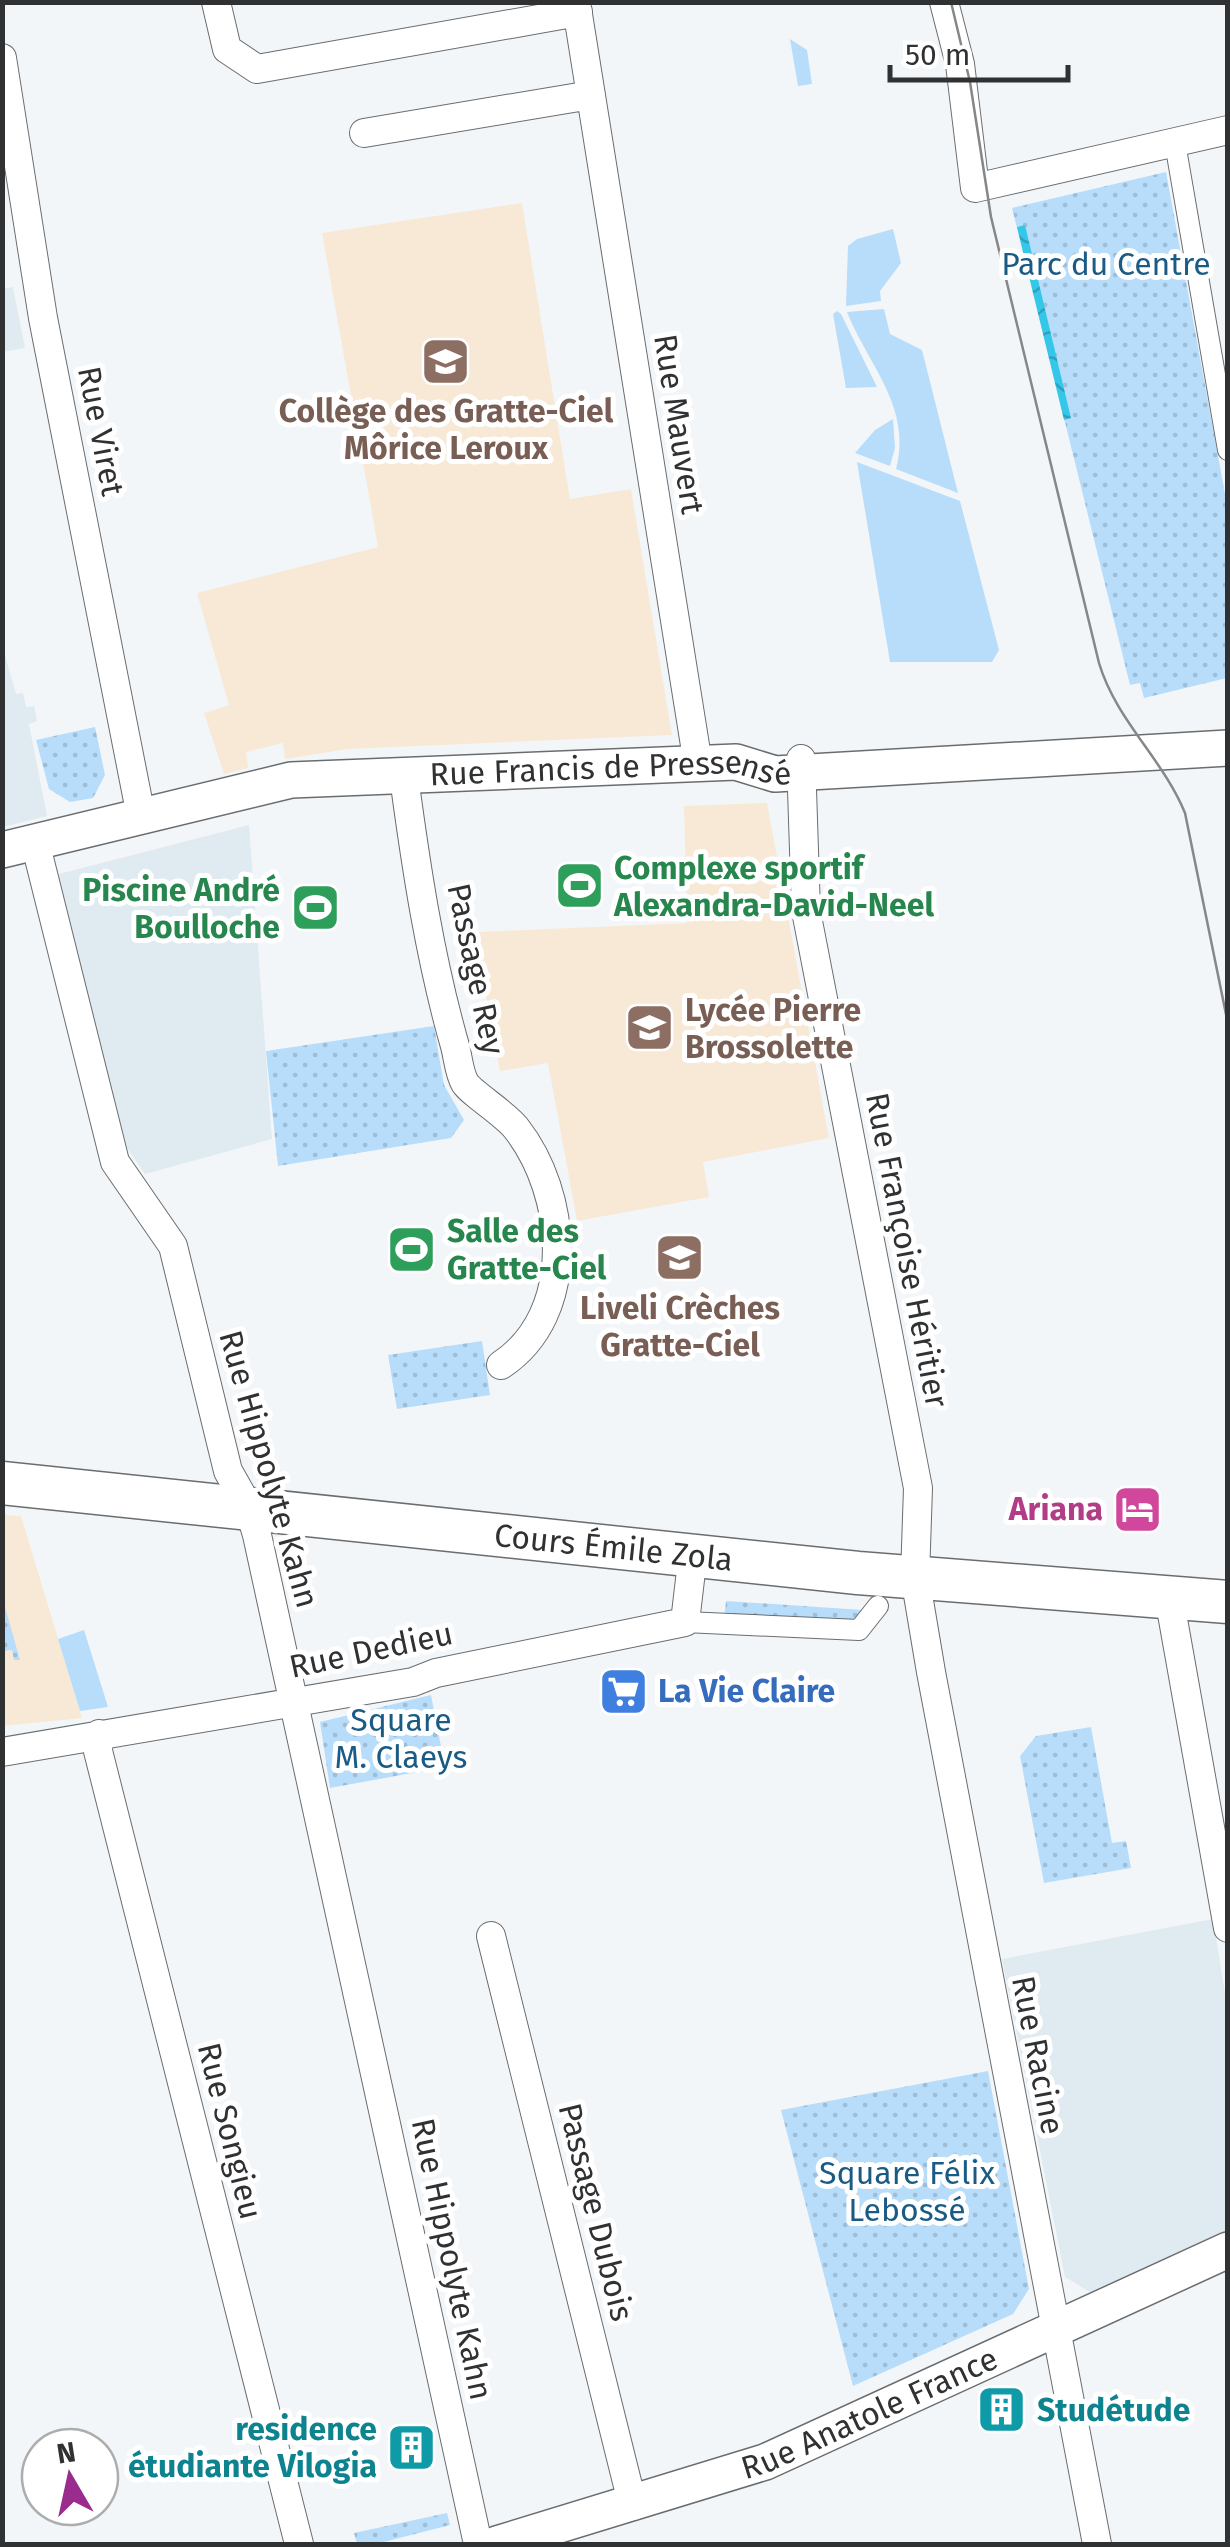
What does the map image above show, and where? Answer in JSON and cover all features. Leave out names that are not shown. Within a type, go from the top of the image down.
[{"type":"main road","name":"Cours Émile Zola","points":[[2,1483],[916,1577],[1228,1602]]},
{"type":"street","points":[[216,2],[227,49],[257,69],[577,8]]},
{"type":"street","points":[[944,2],[960,64],[975,188],[1228,130]]},
{"type":"street","name":"Rue Mauvert","points":[[577,8],[698,764]]},
{"type":"street","name":"Rue Viret","points":[[2,58],[43,318],[141,816]]},
{"type":"street","points":[[364,133],[591,95]]},
{"type":"street","points":[[1175,143],[1228,450]]},
{"type":"street","name":"Rue Francis de Pressensé","points":[[19,846],[291,780],[736,762],[775,774],[802,766],[1228,748]]},
{"type":"street","name":"Rue Françoise Héritier","points":[[802,766],[806,911],[918,1488],[916,1577]]},
{"type":"street","name":"Passage Rey","points":[[404,777],[444,1015],[466,1085],[492,1102],[542,1166],[557,1273],[546,1315],[534,1340],[501,1365]]},
{"type":"street","name":"Rue Hippolyte Kahn","points":[[19,846],[114,1162],[173,1246],[228,1471],[249,1508],[478,2544]]},
{"type":"street","points":[[694,1554],[685,1622],[859,1630],[878,1606]]},
{"type":"street","name":"Rue Racine","points":[[916,1577],[1097,2544]]},
{"type":"street","points":[[1169,1597],[1228,1928]]},
{"type":"street","name":"Rue Dedieu","points":[[2,1752],[413,1682],[436,1673],[685,1622]]},
{"type":"street","name":"Rue Songieu","points":[[99,1734],[103,1770],[299,2544]]},
{"type":"street","name":"Passage Dubois","points":[[491,1936],[633,2506]]},
{"type":"street","name":"Rue Anatole France","points":[[497,2544],[633,2506],[765,2462],[1228,2250]]},
{"type":"shaded area","name":"Collège des Gratte-Ciel Môrice Leroux","points":[[522,203],[570,499],[631,489],[672,735],[348,749],[285,759],[283,743],[246,752],[248,768],[224,774],[204,713],[229,705],[197,593],[378,547],[322,233]]},
{"type":"shaded area","points":[[13,287],[25,348],[3,352],[3,289]]},
{"type":"shaded area","points":[[2,645],[16,694],[23,693],[26,707],[34,706],[37,721],[29,724],[47,816],[3,827]]},
{"type":"shaded area","name":"Lycée Pierre Brossolette","points":[[767,803],[829,1138],[703,1162],[709,1197],[577,1221],[548,1063],[500,1071],[479,958],[479,932],[687,923],[684,806]]},
{"type":"shaded area","points":[[249,825],[272,1139],[145,1174],[127,1148],[55,875]]},
{"type":"shaded area","points":[[3,1515],[21,1516],[82,1718],[3,1726]]},
{"type":"shaded area","points":[[1213,1919],[1227,2006],[1227,2230],[1090,2292],[1065,2277],[1002,1959]]},
{"type":"green space","points":[[790,39],[807,50],[812,84],[798,86]]},
{"type":"green space","name":"Parc du Centre","points":[[1166,172],[1227,505],[1227,678],[1144,698],[1140,683],[1130,685],[1012,208]]},
{"type":"green space","points":[[893,229],[901,263],[880,291],[881,301],[846,306],[848,246],[857,239]]},
{"type":"green space","points":[[884,309],[890,334],[922,350],[958,493],[896,469],[899,446],[893,406],[847,312]]},
{"type":"green space","points":[[837,311],[877,387],[846,388],[833,314]]},
{"type":"green space","points":[[893,419],[895,448],[890,466],[855,453],[875,430]]},
{"type":"green space","points":[[857,462],[960,501],[999,650],[992,662],[890,662]]},
{"type":"green space","points":[[95,727],[105,775],[93,798],[70,802],[49,789],[36,740]]},
{"type":"green space","points":[[434,1026],[444,1085],[464,1120],[451,1138],[278,1166],[266,1051]]},
{"type":"green space","points":[[482,1341],[490,1395],[397,1409],[388,1355]]},
{"type":"green space","points":[[2,1600],[20,1660],[14,1660],[12,1650],[3,1651]]},
{"type":"green space","points":[[726,1601],[863,1610],[864,1620],[723,1627]]},
{"type":"green space","points":[[84,1630],[108,1707],[80,1711],[58,1639]]},
{"type":"green space","name":"Square M. Claeys","points":[[431,1695],[445,1767],[330,1788],[320,1722]]},
{"type":"green space","points":[[1091,1727],[1112,1843],[1126,1841],[1131,1868],[1044,1883],[1020,1756],[1036,1736]]},
{"type":"green space","name":"Square Félix Lebossé","points":[[988,2071],[1029,2289],[1013,2314],[853,2386],[781,2110]]},
{"type":"green space","points":[[447,2513],[450,2525],[376,2544],[357,2544],[354,2533]]},
{"type":"water","points":[[1025,225],[1071,418],[1064,420],[1017,227]]},
{"type":"tram line","points":[[951,2],[970,82],[991,217],[1099,663],[1117,703],[1185,813],[1228,1024]]},
{"type":"place","name":"Collège des Gratte-Ciel Môrice Leroux","points":[[446,361]]},
{"type":"place","name":"Complexe sportif Alexandra-David-Neel","points":[[579,886]]},
{"type":"place","name":"Piscine André Boulloche","points":[[315,908]]},
{"type":"place","name":"Lycée Pierre Brossolette","points":[[650,1028]]},
{"type":"place","name":"Salle des Gratte-Ciel","points":[[412,1249]]},
{"type":"place","name":"Liveli Crèches Gratte-Ciel","points":[[680,1258]]},
{"type":"place","name":"Ariana","points":[[1138,1509]]},
{"type":"place","name":"La Vie Claire","points":[[623,1691]]},
{"type":"place","name":"Studétude","points":[[1002,2410]]},
{"type":"place","name":"residence étudiante Vilogia","points":[[412,2447]]}]
